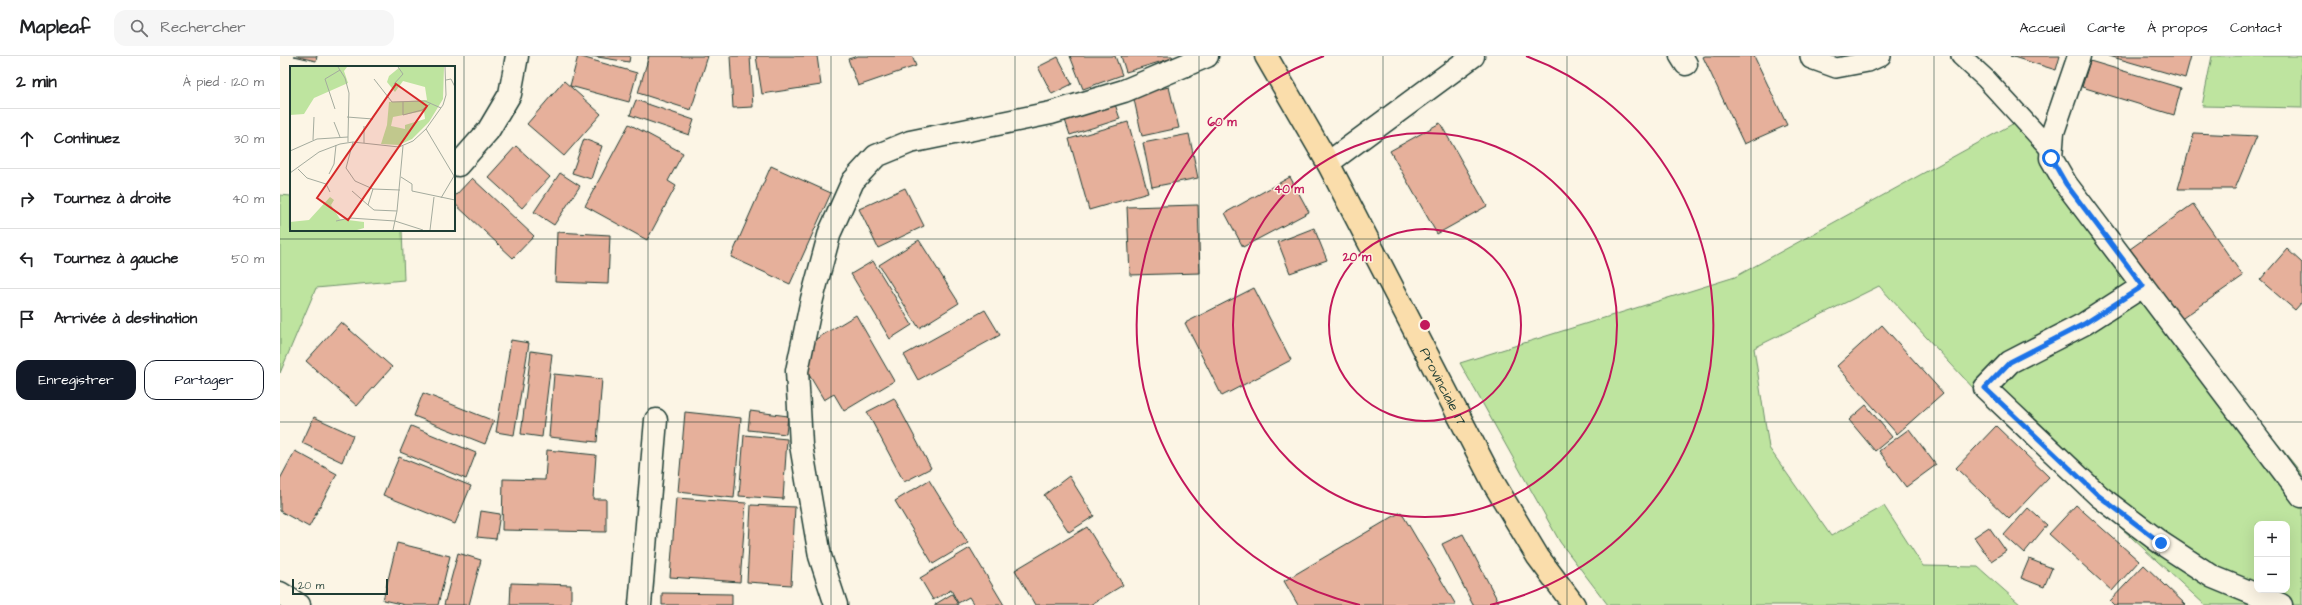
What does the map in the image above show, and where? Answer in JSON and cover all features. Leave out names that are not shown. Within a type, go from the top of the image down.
[{"type":"main road","name":"Provinciale 17","points":[[1266,56],[1328,163],[1493,482],[1538,556],[1574,605]]},
{"type":"street","points":[[458,165],[488,131],[510,94],[517,56]]},
{"type":"street","points":[[836,605],[820,556],[802,452],[797,371],[812,299],[830,232],[853,181],[876,156],[910,142],[1051,112],[1124,91],[1207,56]]},
{"type":"street","points":[[1328,163],[1473,56]]},
{"type":"street","points":[[2079,56],[2054,132],[2051,158],[2066,184],[2302,496]]},
{"type":"street","points":[[2143,286],[2084,324],[2010,362],[1985,388],[2099,496],[2161,543],[2213,577],[2281,605]]},
{"type":"street","points":[[640,605],[656,420]]},
{"type":"street","points":[[280,593],[299,605]]},
{"type":"lane","points":[[1810,56],[1836,68],[1868,62],[1881,56]]},
{"type":"lane","points":[[1961,56],[1986,78],[2052,151]]},
{"type":"green space","points":[[2212,56],[2302,56],[2302,108],[2202,106]]},
{"type":"green space","points":[[2027,116],[2193,338],[2302,474],[2302,605],[2205,605],[1998,415],[1879,286],[1754,348],[1769,448],[1831,536],[1884,506],[1923,566],[1978,567],[2021,605],[1608,605],[1560,542],[1460,363],[1735,277]]},
{"type":"green space","points":[[280,195],[290,196],[290,231],[402,231],[404,280],[316,288],[280,373]]},
{"type":"building","points":[[294,56],[317,56],[316,61]]},
{"type":"building","points":[[578,56],[637,73],[629,102],[570,86]]},
{"type":"building","points":[[591,56],[630,56],[629,62]]},
{"type":"building","points":[[649,56],[708,56],[691,110],[638,93]]},
{"type":"building","points":[[730,56],[750,56],[753,107],[733,108]]},
{"type":"building","points":[[756,56],[817,56],[821,85],[762,94]]},
{"type":"building","points":[[858,56],[912,56],[916,66],[858,86],[848,59]]},
{"type":"building","points":[[1070,56],[1115,56],[1122,75],[1083,89]]},
{"type":"building","points":[[1121,56],[1172,56],[1173,58],[1126,72]]},
{"type":"building","points":[[1754,56],[1787,125],[1744,144],[1703,57]]},
{"type":"building","points":[[2010,56],[2060,56],[2056,70]]},
{"type":"building","points":[[2109,56],[2191,56],[2185,78]]},
{"type":"building","points":[[1058,57],[1072,84],[1052,94],[1038,67]]},
{"type":"building","points":[[2090,61],[2181,88],[2174,115],[2082,87]]},
{"type":"building","points":[[564,81],[601,114],[564,156],[527,124]]},
{"type":"building","points":[[1169,87],[1179,128],[1142,136],[1133,95]]},
{"type":"building","points":[[636,100],[694,120],[689,135],[630,115]]},
{"type":"building","points":[[1115,104],[1120,119],[1070,135],[1065,120]]},
{"type":"building","points":[[1128,122],[1148,193],[1089,210],[1069,139]]},
{"type":"building","points":[[1440,123],[1487,206],[1437,234],[1390,151]]},
{"type":"building","points":[[629,124],[683,153],[668,181],[676,186],[647,240],[585,206]]},
{"type":"building","points":[[2194,133],[2257,136],[2235,189],[2178,189]]},
{"type":"building","points":[[1189,134],[1198,178],[1152,187],[1143,143]]},
{"type":"building","points":[[584,139],[602,146],[591,179],[572,173]]},
{"type":"building","points":[[516,146],[550,177],[522,208],[488,177]]},
{"type":"building","points":[[771,166],[831,193],[790,284],[731,257]]},
{"type":"building","points":[[560,173],[580,186],[554,225],[534,212]]},
{"type":"building","points":[[1290,177],[1309,212],[1243,247],[1225,213]]},
{"type":"building","points":[[472,178],[534,236],[513,258],[455,204],[455,196]]},
{"type":"building","points":[[905,188],[924,226],[878,248],[859,209]]},
{"type":"building","points":[[2193,204],[2243,276],[2180,320],[2130,249]]},
{"type":"building","points":[[1198,205],[1200,273],[1130,275],[1127,207]]},
{"type":"building","points":[[1314,228],[1327,260],[1290,273],[1278,242]]},
{"type":"building","points":[[557,232],[610,235],[608,284],[555,282]]},
{"type":"building","points":[[919,240],[959,303],[919,328],[879,265]]},
{"type":"building","points":[[2287,249],[2302,263],[2302,302],[2295,310],[2260,280]]},
{"type":"building","points":[[873,261],[912,325],[890,339],[851,274]]},
{"type":"building","points":[[1254,288],[1291,360],[1222,396],[1185,323]]},
{"type":"building","points":[[985,310],[1000,335],[918,380],[904,355]]},
{"type":"building","points":[[856,315],[894,381],[844,411],[834,394],[824,400],[802,363],[812,357],[806,345]]},
{"type":"building","points":[[341,322],[392,367],[357,406],[306,361]]},
{"type":"building","points":[[1882,325],[1943,393],[1897,434],[1837,366]]},
{"type":"building","points":[[511,340],[529,343],[514,435],[496,432]]},
{"type":"building","points":[[531,351],[552,354],[542,437],[521,434]]},
{"type":"building","points":[[554,374],[602,379],[597,442],[549,437]]},
{"type":"building","points":[[423,393],[494,421],[485,444],[414,416]]},
{"type":"building","points":[[894,398],[931,468],[904,482],[867,412]]},
{"type":"building","points":[[1866,405],[1892,437],[1875,451],[1849,420]]},
{"type":"building","points":[[750,411],[788,416],[786,434],[748,430]]},
{"type":"building","points":[[685,412],[741,418],[734,498],[678,492]]},
{"type":"building","points":[[314,417],[353,435],[342,462],[302,443]]},
{"type":"building","points":[[411,426],[476,453],[466,479],[400,452]]},
{"type":"building","points":[[1996,426],[2049,477],[2009,519],[1956,468]]},
{"type":"building","points":[[1909,429],[1936,465],[1906,487],[1879,451]]},
{"type":"building","points":[[744,435],[787,439],[783,499],[739,496]]},
{"type":"building","points":[[547,450],[596,455],[593,499],[606,499],[606,532],[502,530],[503,479],[545,480]]},
{"type":"building","points":[[295,451],[337,474],[309,527],[280,511],[280,479]]},
{"type":"building","points":[[399,457],[471,486],[455,524],[383,495]]},
{"type":"building","points":[[1069,476],[1094,516],[1069,532],[1044,495]]},
{"type":"building","points":[[929,480],[968,543],[933,564],[895,501]]},
{"type":"building","points":[[676,498],[746,503],[740,582],[670,577]]},
{"type":"building","points":[[751,505],[795,507],[791,585],[747,582]]},
{"type":"building","points":[[2076,505],[2139,561],[2112,591],[2049,534]]},
{"type":"building","points":[[2028,508],[2047,525],[2024,553],[2004,535]]},
{"type":"building","points":[[481,511],[500,514],[496,539],[477,537]]},
{"type":"building","points":[[1401,512],[1456,605],[1298,605],[1284,581]]},
{"type":"building","points":[[1087,527],[1123,585],[1090,605],[1035,605],[1015,570]]},
{"type":"building","points":[[1989,527],[2006,551],[1991,561],[1974,537]]},
{"type":"building","points":[[1463,534],[1500,605],[1473,605],[1442,544]]},
{"type":"building","points":[[397,543],[450,556],[438,605],[405,605],[383,600]]},
{"type":"building","points":[[970,548],[1004,605],[974,605],[969,597],[958,603],[951,590],[933,600],[920,578]]},
{"type":"building","points":[[458,553],[481,560],[469,605],[444,605]]},
{"type":"building","points":[[2029,559],[2052,568],[2044,587],[2021,578]]},
{"type":"building","points":[[2144,565],[2186,605],[2114,605],[2110,601]]},
{"type":"building","points":[[511,583],[571,585],[571,605],[510,605]]},
{"type":"building","points":[[662,593],[732,594],[732,605],[662,605]]},
{"type":"building","points":[[952,594],[958,605],[934,605]]},
{"type":"route","points":[[2051,158],[2066,184],[2143,286],[2084,324],[2010,362],[1985,388],[2099,496],[2161,543]]}]
